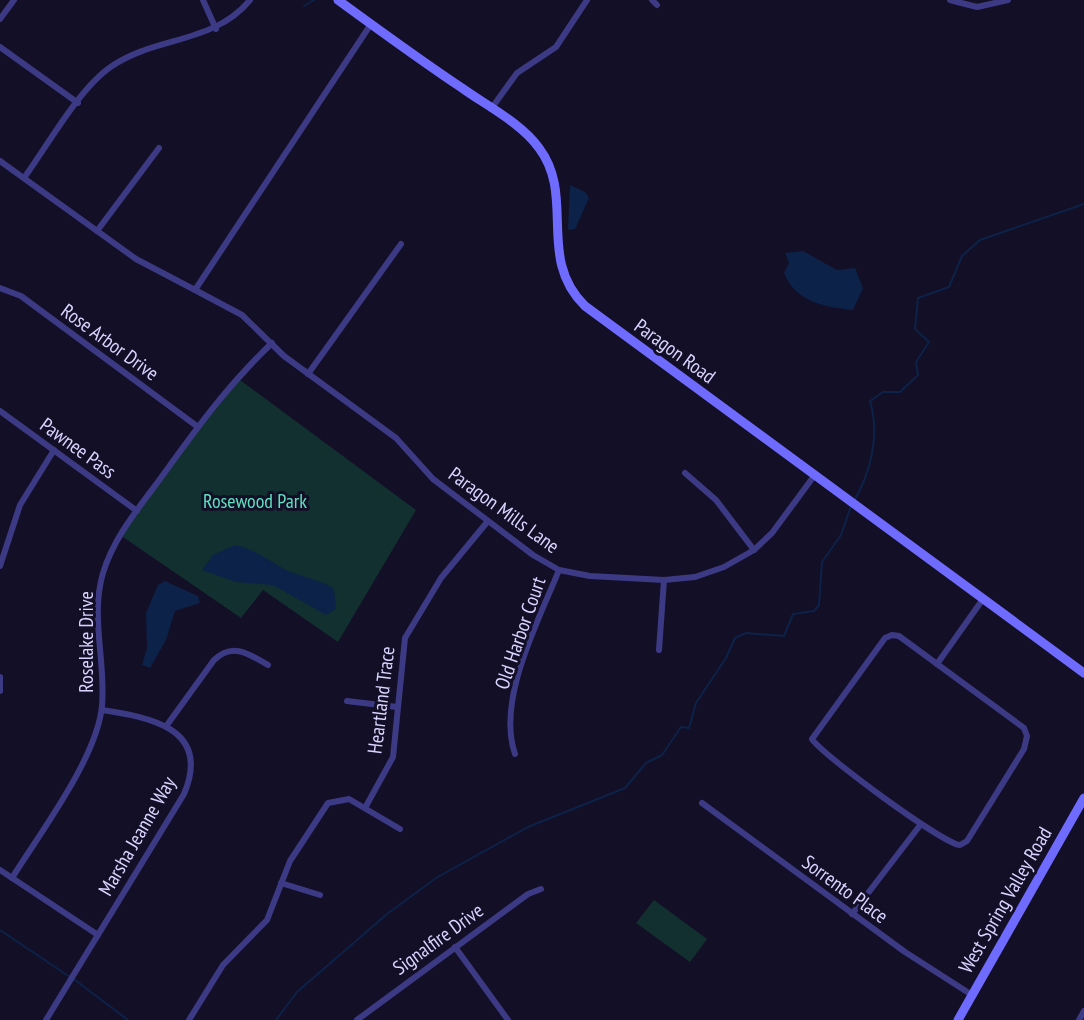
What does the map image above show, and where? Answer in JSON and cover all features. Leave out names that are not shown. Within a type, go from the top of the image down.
[{"type":"street","points":[[0,19],[14,0]]},
{"type":"street","points":[[203,0],[216,29]]},
{"type":"street","points":[[24,178],[99,75],[113,64],[216,29],[238,14],[250,0]]},
{"type":"street","name":"Paragon Road","points":[[338,0],[539,147],[552,173],[560,265],[567,284],[578,299],[1084,673]]},
{"type":"street","points":[[491,109],[517,73],[556,47],[587,0]]},
{"type":"street","points":[[950,0],[977,7],[1008,0]]},
{"type":"street","points":[[195,290],[371,24]]},
{"type":"street","points":[[0,47],[78,103]]},
{"type":"street","points":[[97,231],[159,148]]},
{"type":"street","name":"Paragon Mills Lane","points":[[0,161],[136,259],[242,315],[308,374],[396,438],[433,479],[559,570],[590,576],[664,580],[695,577],[724,567],[754,550],[772,533],[814,476]]},
{"type":"street","points":[[308,374],[401,244]]},
{"type":"street","name":"Rose Arbor Drive","points":[[0,288],[21,296],[198,427]]},
{"type":"street","name":"Roselake Drive","points":[[12,878],[82,764],[102,710],[103,667],[97,617],[100,589],[114,545],[229,384],[272,343]]},
{"type":"street","name":"Pawnee Pass","points":[[0,411],[137,511]]},
{"type":"street","points":[[0,566],[20,505],[54,450]]},
{"type":"street","points":[[685,473],[716,500],[754,550]]},
{"type":"street","name":"Heartland Trace","points":[[365,808],[393,757],[400,655],[408,632],[441,578],[488,521]]},
{"type":"street","name":"Old Harbor Court","points":[[515,754],[510,739],[516,688],[559,570]]},
{"type":"street","points":[[659,650],[664,580]]},
{"type":"street","points":[[937,664],[983,599]]},
{"type":"street","points":[[899,636],[937,664],[1019,721],[1027,736],[1024,749],[967,841],[953,845],[921,824],[812,739],[885,638],[899,636]]},
{"type":"street","points":[[102,710],[150,717],[167,725],[223,652],[241,650],[268,665]]},
{"type":"street","points":[[0,677],[0,691]]},
{"type":"street","points":[[347,701],[397,707]]},
{"type":"street","name":"Marsha Jeanne Way","points":[[46,1020],[187,786],[190,766],[187,751],[167,725]]},
{"type":"street","points":[[189,1020],[223,965],[267,920],[290,861],[328,803],[344,798],[400,829]]},
{"type":"street","name":"West Spring Valley Road","points":[[958,1020],[1084,798]]},
{"type":"street","name":"Sorrento Place","points":[[702,803],[852,914],[972,995]]},
{"type":"street","points":[[852,914],[921,824]]},
{"type":"street","points":[[0,870],[98,935]]},
{"type":"street","points":[[281,883],[320,895]]},
{"type":"street","name":"Signalfire Drive","points":[[357,1020],[528,894],[541,889]]},
{"type":"street","points":[[455,947],[508,1020]]},
{"type":"street","points":[[1079,1020],[1084,1011]]},
{"type":"green space","name":"Rosewood Park","points":[[236,377],[416,510],[338,642],[263,590],[241,618],[120,535]]},
{"type":"green space","points":[[654,900],[707,939],[690,962],[636,923]]},
{"type":"water","points":[[570,185],[585,192],[589,198],[575,229],[568,230]]},
{"type":"water","points":[[803,251],[837,270],[855,268],[863,288],[853,310],[813,302],[789,283],[784,273],[789,263],[785,253]]},
{"type":"water","points":[[235,545],[334,589],[336,609],[326,615],[273,585],[236,582],[202,570],[213,555]]},
{"type":"water","points":[[165,581],[198,596],[200,603],[175,611],[166,640],[150,668],[142,665],[147,648],[146,613],[158,585]]},
{"type":"waterway","points":[[304,6],[314,0]]},
{"type":"waterway","points":[[854,501],[872,452],[874,426],[870,401],[883,392],[900,392],[918,375],[916,362],[929,342],[915,329],[918,298],[949,287],[962,256],[980,240],[1084,204]]},
{"type":"waterway","points":[[276,1020],[297,992],[387,914],[436,878],[528,827],[625,788],[646,763],[662,755],[681,727],[689,728],[696,703],[726,658],[735,638],[746,633],[784,636],[793,614],[814,611],[819,605],[822,562],[841,535],[851,506]]},
{"type":"waterway","points":[[0,930],[70,977]]},
{"type":"waterway","points":[[75,980],[128,1020]]}]
